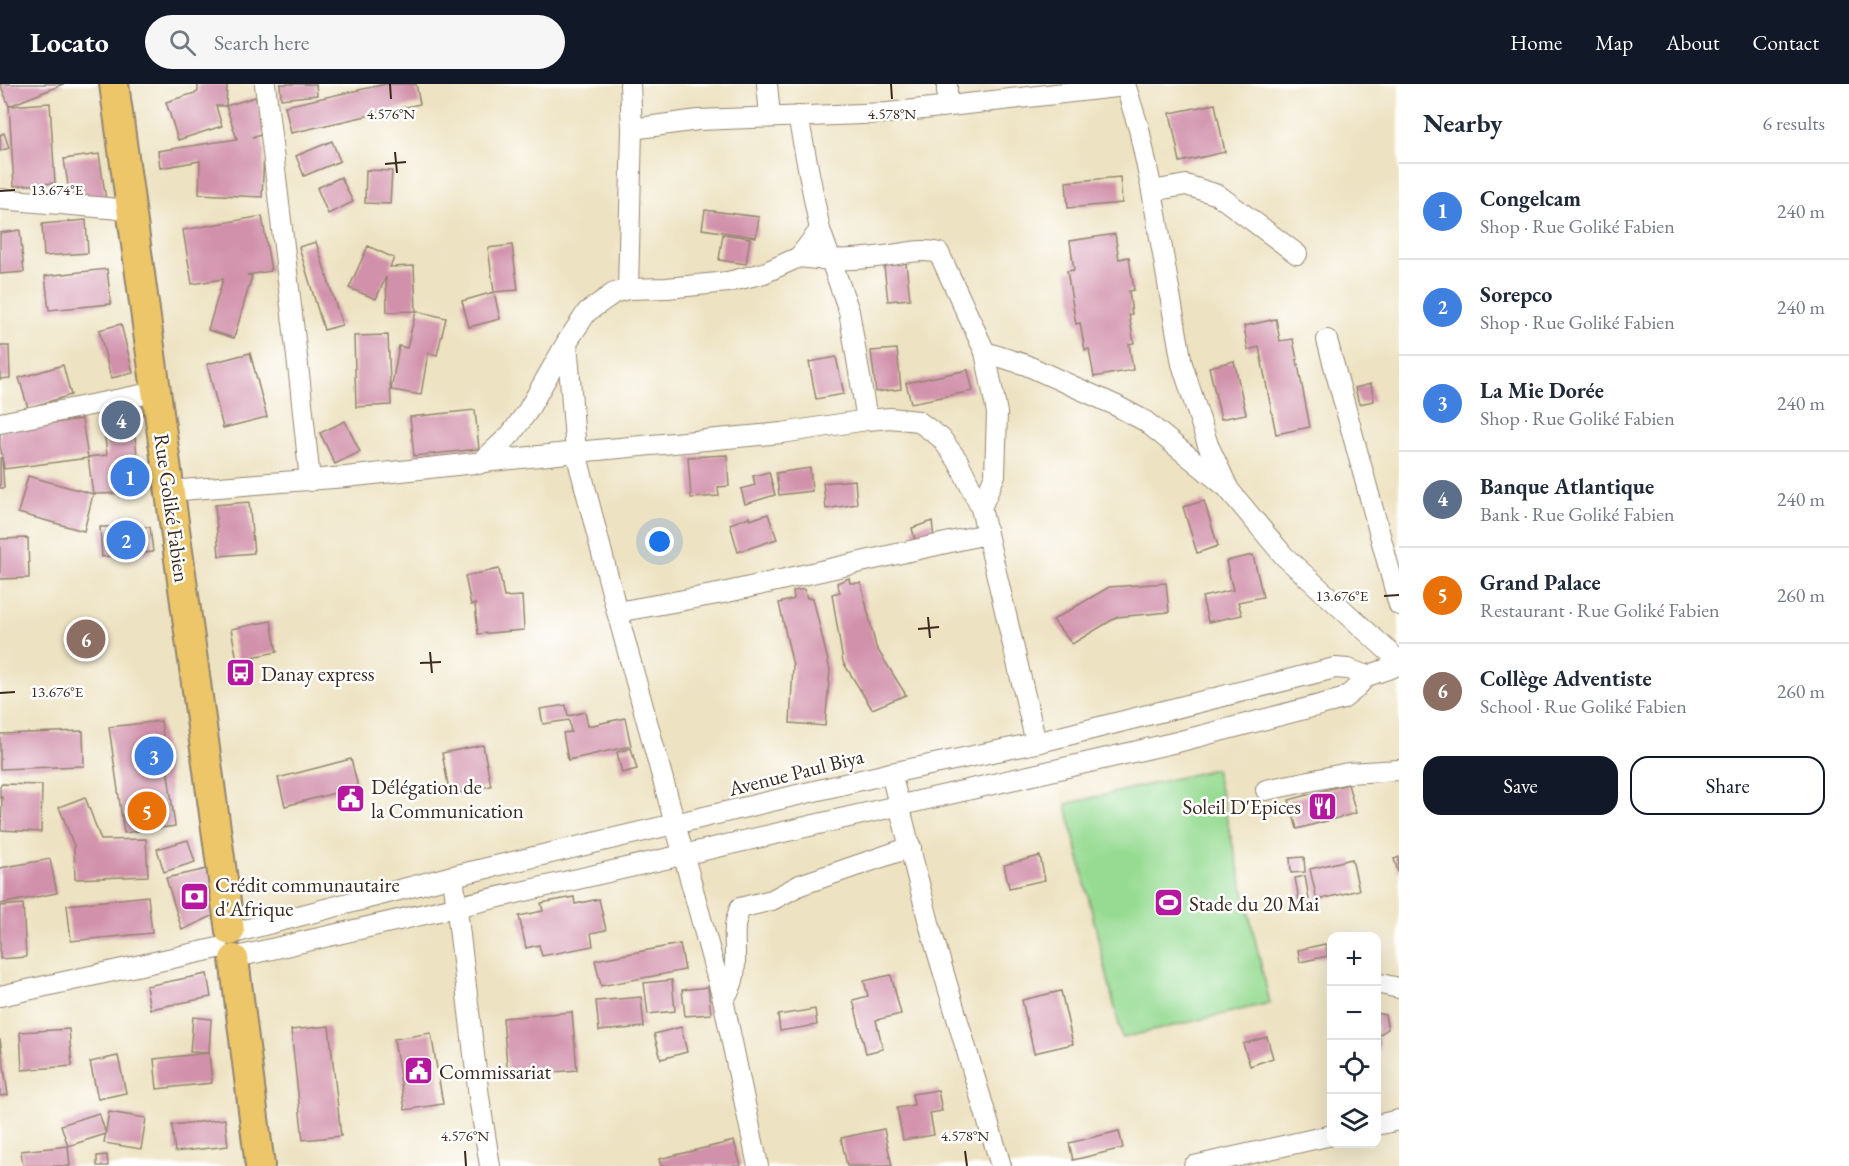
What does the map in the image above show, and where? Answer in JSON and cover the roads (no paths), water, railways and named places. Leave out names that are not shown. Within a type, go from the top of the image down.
[{"type":"highway","name":"Rue Goliké Fabien","points":[[114,84],[232,945],[260,1166]]},
{"type":"street","points":[[265,84],[310,481]]},
{"type":"street","points":[[628,289],[632,129],[630,84]]},
{"type":"street","points":[[767,84],[770,116]]},
{"type":"street","points":[[947,84],[947,105]]},
{"type":"street","points":[[632,129],[698,120],[888,113],[1125,85],[1139,129],[1152,191],[1182,364],[1208,445],[1229,490]]},
{"type":"street","points":[[798,116],[820,230],[849,311],[867,420]]},
{"type":"street","points":[[1152,191],[1186,185],[1218,195],[1297,254]]},
{"type":"street","points":[[0,199],[132,210]]},
{"type":"street","points":[[799,258],[820,230]]},
{"type":"street","points":[[479,464],[511,434],[527,412],[587,312],[614,293],[628,289],[729,282],[764,273],[799,258],[832,261],[928,249],[939,252],[985,352],[998,413],[994,475],[981,508]]},
{"type":"street","points":[[1327,340],[1399,605]]},
{"type":"street","points":[[567,342],[576,452],[617,612],[723,999],[758,1166]]},
{"type":"street","points":[[0,996],[232,945],[457,906],[685,856],[1177,742],[1342,699],[1367,676],[1399,663],[1284,556],[1229,490],[1145,421],[1115,405],[1026,366],[985,352]]},
{"type":"street","points":[[0,423],[156,392]]},
{"type":"street","points":[[169,491],[310,481],[479,464],[576,452],[782,433],[867,420],[890,418],[918,421],[941,438],[958,461],[981,508],[1035,742]]},
{"type":"street","points":[[617,612],[723,593],[986,534]]},
{"type":"street","name":"Avenue Paul Biya","points":[[232,945],[453,876],[891,773],[1035,742],[1335,668],[1348,669],[1367,676]]},
{"type":"street","points":[[1266,790],[1348,773],[1399,770]]},
{"type":"street","points":[[891,773],[930,927],[1000,1166]]},
{"type":"street","points":[[723,999],[731,991],[735,974],[735,924],[740,908],[772,900],[800,885],[911,847]]},
{"type":"street","points":[[453,876],[479,1097],[490,1166]]},
{"type":"street","points":[[1381,984],[1399,988]]},
{"type":"street","points":[[1381,1124],[1399,1120]]},
{"type":"street","points":[[1194,1166],[1327,1136]]},
{"type":"place","name":"Banque Atlantique","points":[[121,420]]},
{"type":"place","name":"Congelcam","points":[[130,477]]},
{"type":"place","name":"Sorepco","points":[[126,540]]},
{"type":"place","name":"Collège Adventiste","points":[[86,639]]},
{"type":"place","name":"Danay express","points":[[240,673]]},
{"type":"place","name":"La Mie Dorée","points":[[154,756]]},
{"type":"place","name":"Délégation de la Communication","points":[[350,798]]},
{"type":"place","name":"Soleil D'Epices","points":[[1322,806]]},
{"type":"place","name":"Grand Palace","points":[[147,811]]},
{"type":"place","name":"Crédit communautaire d'Afrique","points":[[194,896]]},
{"type":"place","name":"Stade du 20 Mai","points":[[1168,903]]},
{"type":"place","name":"Commissariat","points":[[418,1071]]}]
